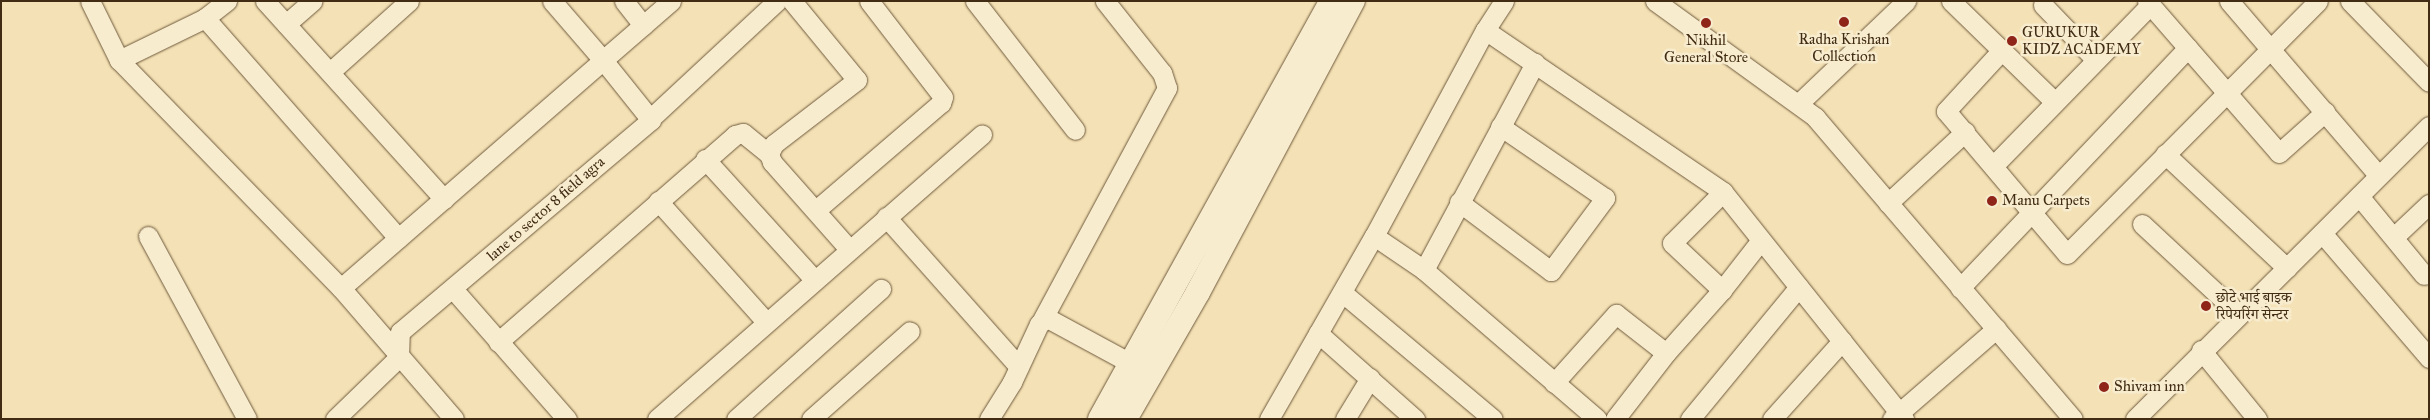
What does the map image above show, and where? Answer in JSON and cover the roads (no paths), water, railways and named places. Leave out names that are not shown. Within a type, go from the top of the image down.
[{"type":"street","points":[[90,1],[119,60],[341,288],[454,419]]},
{"type":"street","points":[[119,60],[205,18],[227,1]]},
{"type":"street","points":[[265,1],[444,198]]},
{"type":"street","points":[[286,24],[312,1]]},
{"type":"street","points":[[330,72],[409,1]]},
{"type":"street","points":[[552,1],[651,118]]},
{"type":"street","points":[[624,1],[643,25]]},
{"type":"street","points":[[341,288],[671,1]]},
{"type":"street","name":"lane to sector 8 field agra","points":[[399,357],[399,333],[454,289],[651,118],[777,1]]},
{"type":"street","points":[[769,154],[774,144],[857,80],[792,1]]},
{"type":"street","points":[[816,210],[941,103],[943,97],[869,1]]},
{"type":"street","points":[[976,1],[1075,130]]},
{"type":"street","points":[[989,419],[1019,367],[1041,322],[1167,88],[1162,72],[1106,1]]},
{"type":"street","points":[[1125,419],[1140,369],[1332,1]]},
{"type":"street","points":[[1100,419],[1140,369],[1353,1]]},
{"type":"street","points":[[1269,419],[1318,333],[1344,294],[1485,30],[1504,1]]},
{"type":"street","points":[[1655,1],[1799,103],[1888,203],[2073,419]]},
{"type":"street","points":[[1951,1],[2055,102]]},
{"type":"street","points":[[2230,1],[2379,176]]},
{"type":"street","points":[[2002,50],[1946,111],[1994,165],[2067,254],[2318,1]]},
{"type":"street","points":[[2350,1],[2429,82]]},
{"type":"street","points":[[1799,103],[1901,3]]},
{"type":"street","points":[[2043,3],[2096,60]]},
{"type":"street","points":[[1994,165],[2096,60],[2148,3],[2279,154],[2325,112]]},
{"type":"street","points":[[205,18],[398,238]]},
{"type":"street","points":[[1485,30],[1723,192],[1842,341],[1898,416],[1996,329]]},
{"type":"street","points":[[1960,288],[2188,48]]},
{"type":"street","points":[[1424,270],[1535,63]]},
{"type":"street","points":[[1459,202],[1551,270],[1605,198],[1500,126]]},
{"type":"street","points":[[2135,419],[2201,350],[2287,268],[2429,126]]},
{"type":"street","points":[[498,342],[705,159],[739,132],[769,154],[772,162],[849,249]]},
{"type":"street","points":[[1888,203],[1965,132]]},
{"type":"street","points":[[657,419],[814,279],[982,134]]},
{"type":"street","points":[[2165,154],[2287,268]]},
{"type":"street","points":[[705,159],[814,279]]},
{"type":"street","points":[[1722,290],[1672,243],[1723,192]]},
{"type":"street","points":[[2359,196],[2427,275]]},
{"type":"street","points":[[658,201],[766,322]]},
{"type":"street","points":[[2395,236],[2429,204]]},
{"type":"street","points":[[886,217],[1019,367]]},
{"type":"street","points":[[2142,224],[2239,314]]},
{"type":"street","points":[[2322,233],[2429,358]]},
{"type":"street","points":[[148,236],[247,419]]},
{"type":"street","points":[[1374,236],[1424,270],[1597,419]]},
{"type":"street","points":[[1615,419],[1666,353],[1722,290],[1761,240]]},
{"type":"street","points":[[1690,419],[1799,288]]},
{"type":"street","points":[[454,289],[498,342],[567,419]]},
{"type":"street","points":[[736,419],[881,289]]},
{"type":"street","points":[[1344,294],[1493,419]]},
{"type":"street","points":[[1554,383],[1616,314],[1666,353]]},
{"type":"street","points":[[1041,322],[1047,318],[1056,320],[1140,369]]},
{"type":"street","points":[[811,419],[910,331]]},
{"type":"street","points":[[1318,333],[1415,419]]},
{"type":"street","points":[[1772,419],[1842,341]]},
{"type":"street","points":[[2201,350],[2257,419]]},
{"type":"street","points":[[335,419],[399,357]]},
{"type":"street","points":[[1345,419],[1370,378]]},
{"type":"place","name":"Radha Krishan Collection","points":[[1844,22]]},
{"type":"place","name":"Nikhil General Store","points":[[1706,23]]},
{"type":"place","name":"GURUKUR KIDZ ACADEMY","points":[[2012,41]]},
{"type":"place","name":"Manu Carpets","points":[[1992,201]]},
{"type":"place","name":"छोटे भाई बाइक रिपेयरिंग सेन्टर","points":[[2206,306]]},
{"type":"place","name":"Shivam inn","points":[[2104,387]]}]
